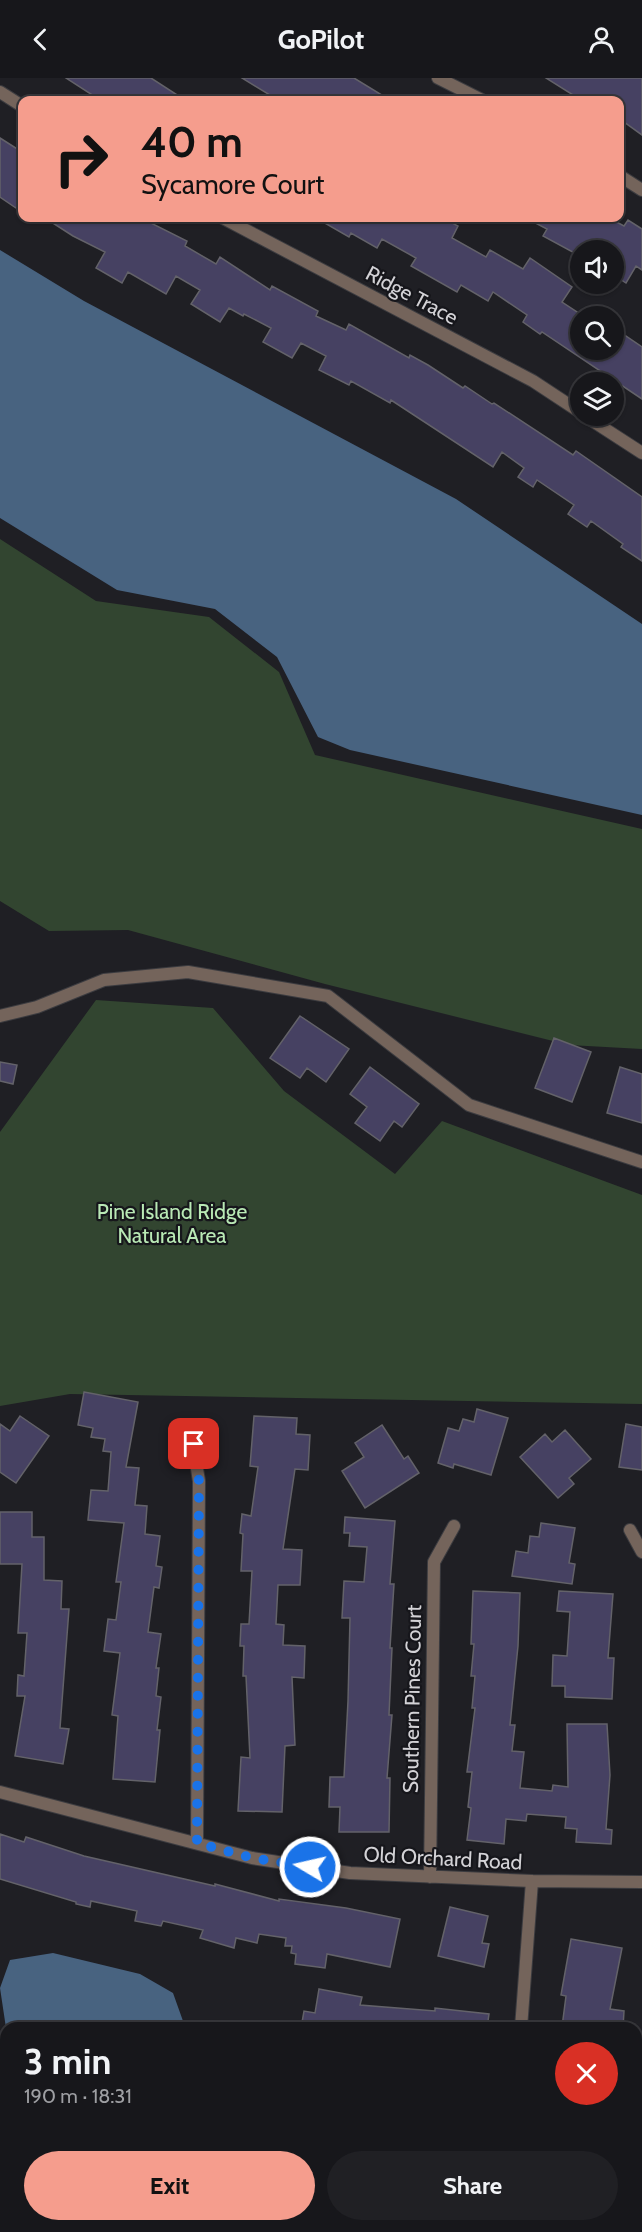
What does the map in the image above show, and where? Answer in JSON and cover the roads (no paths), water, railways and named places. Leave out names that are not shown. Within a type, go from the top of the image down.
[{"type":"street","points":[[438,78],[474,96]]},
{"type":"street","points":[[0,92],[18,103]]},
{"type":"street","points":[[624,179],[642,190]]},
{"type":"street","name":"Ridge Trace","points":[[231,222],[533,381],[570,405]]},
{"type":"street","points":[[600,426],[642,453]]},
{"type":"street","points":[[0,1016],[37,1007],[104,980],[188,972],[328,996],[469,1105],[642,1162]]},
{"type":"street","points":[[194,1444],[199,1481],[197,1843]]},
{"type":"street","name":"Southern Pines Court","points":[[430,1877],[434,1562],[454,1526]]},
{"type":"street","points":[[630,1530],[642,1552]]},
{"type":"street","name":"Old Orchard Road","points":[[0,1792],[252,1858],[350,1873],[532,1881],[642,1882]]},
{"type":"street","points":[[521,2022],[532,1881]]},
{"type":"water","points":[[0,250],[84,301],[456,499],[642,624],[642,815],[350,750],[318,737],[277,657],[215,609],[117,590],[0,518]]},
{"type":"water","points":[[53,1953],[140,1974],[173,1993],[183,2021],[5,2022],[0,1988],[10,1960]]},
{"type":"park label","name":"Pine Island Ridge Natural Area","points":[[172,1223]]}]
